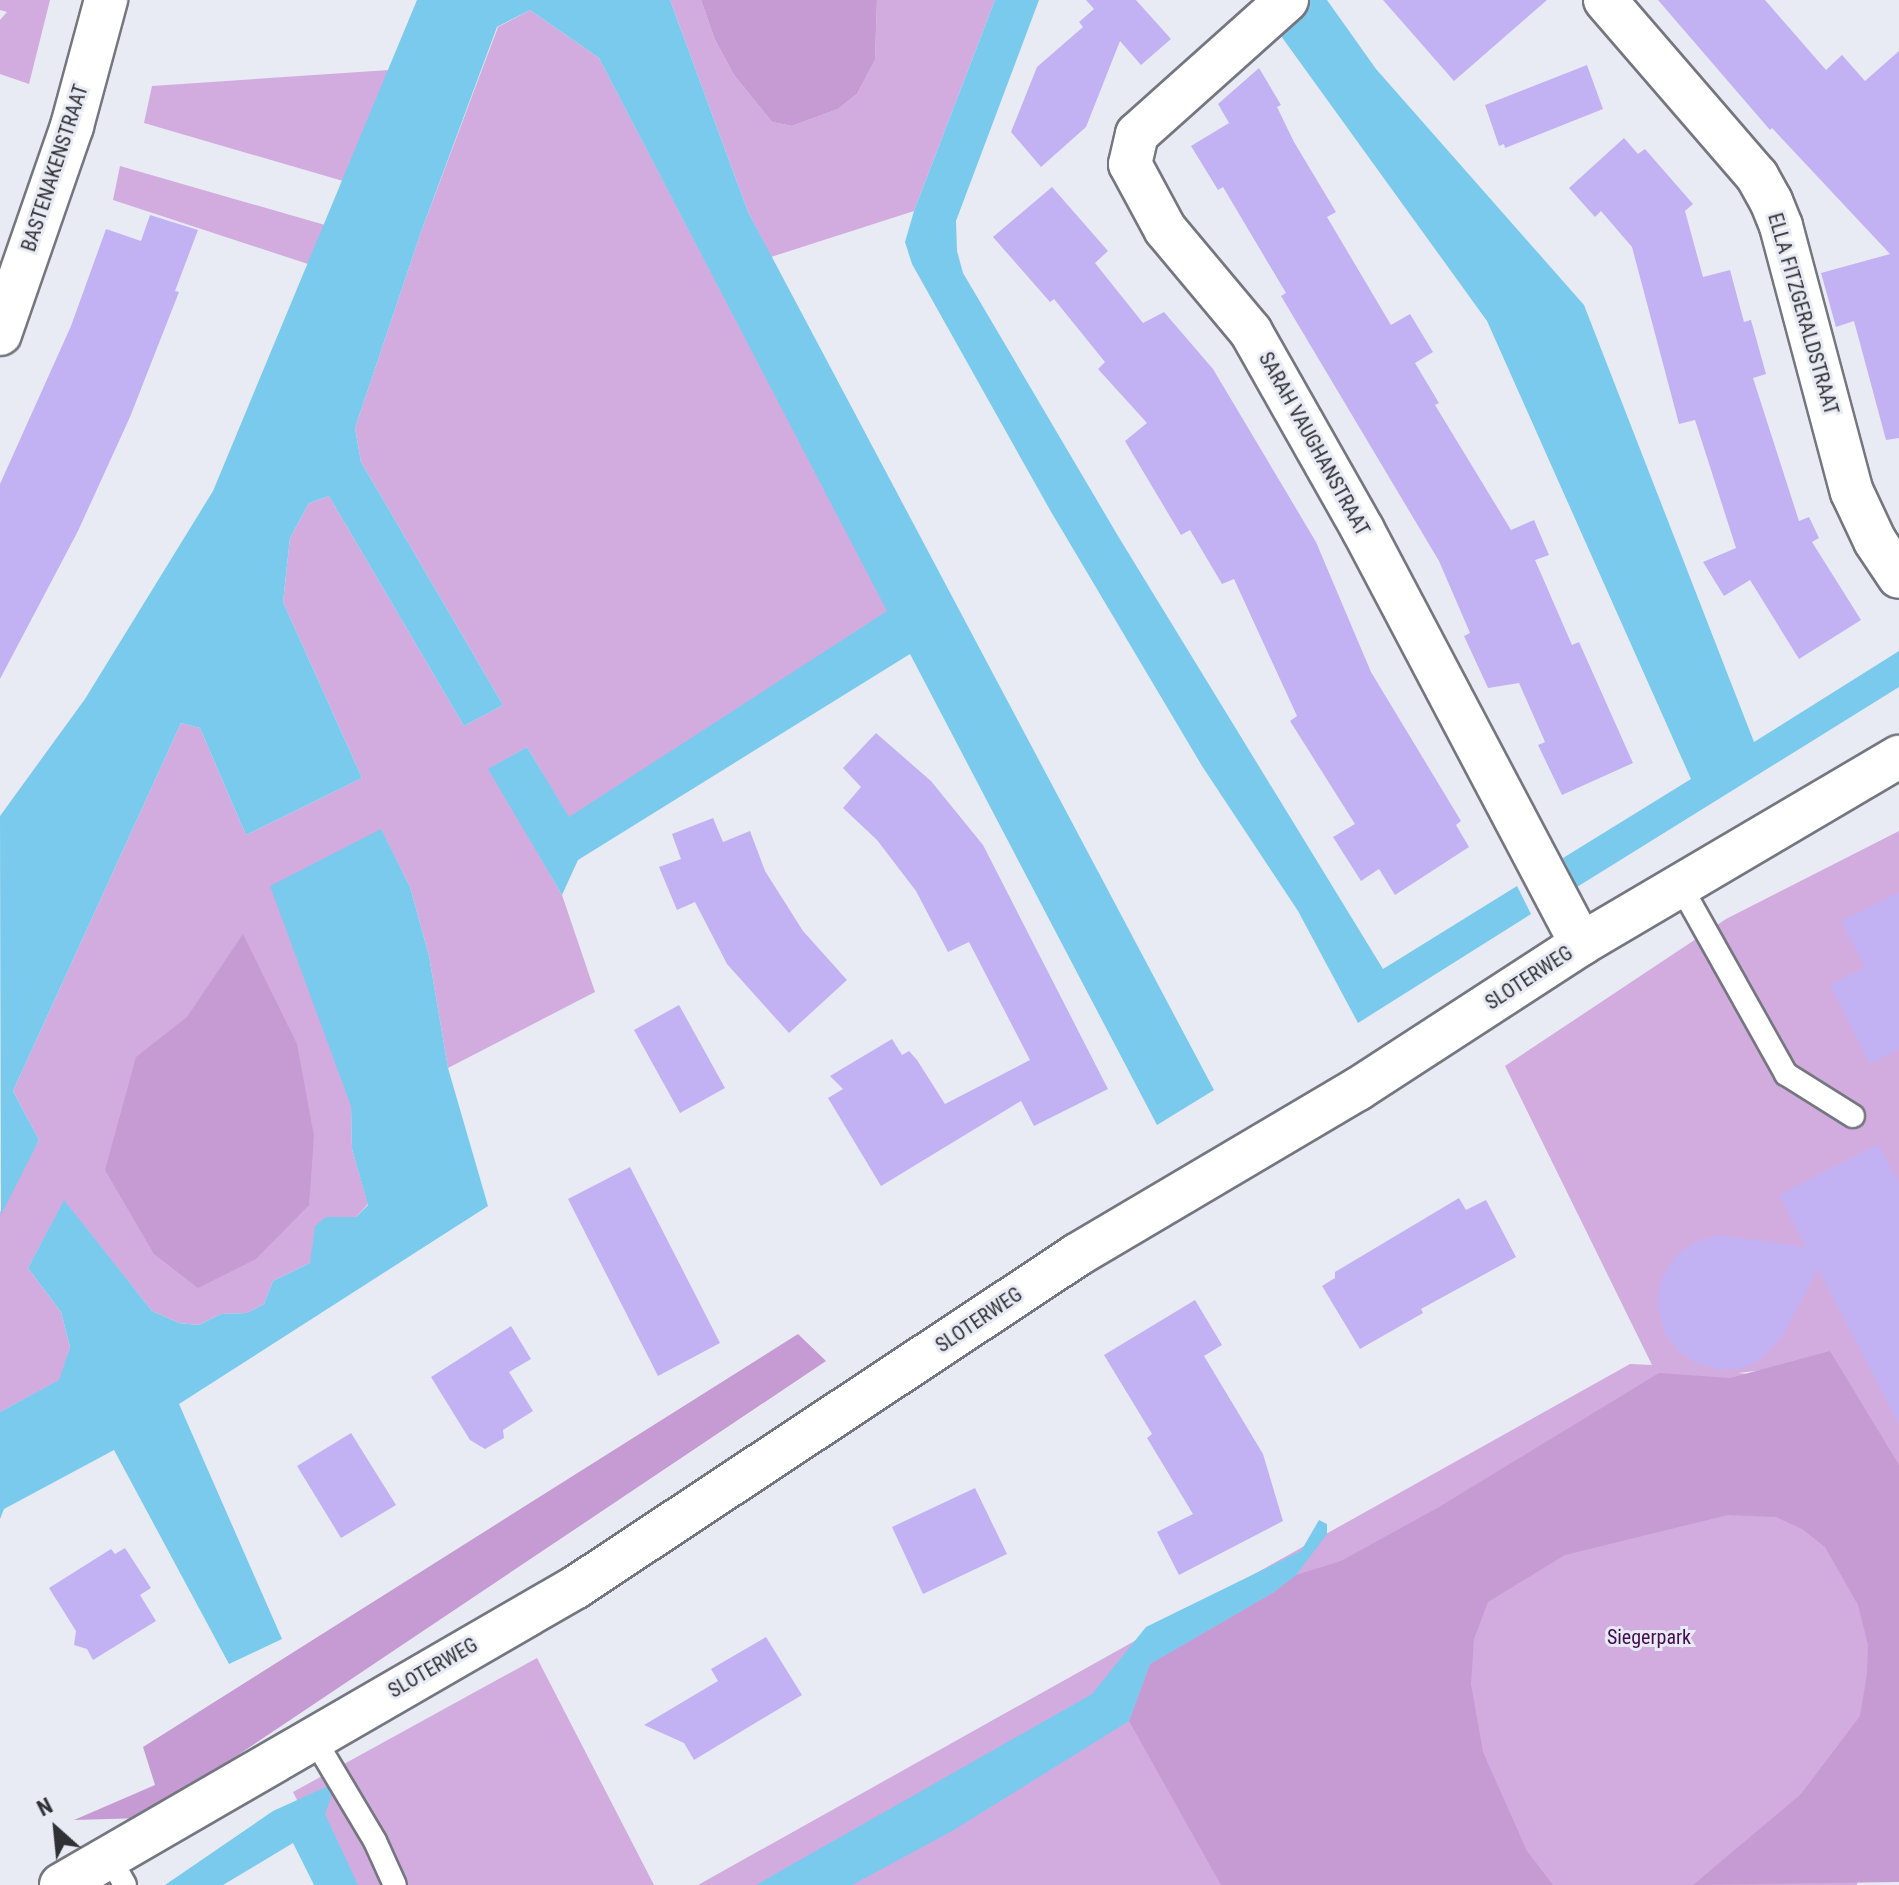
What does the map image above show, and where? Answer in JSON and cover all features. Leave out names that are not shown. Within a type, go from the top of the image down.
[{"type":"street","name":"BASTENAKENSTRAAT","points":[[0,334],[72,126],[106,0]]},
{"type":"street","name":"SARAH VAUGHANSTRAAT","points":[[1287,0],[1137,134],[1130,164],[1165,229],[1251,332],[1363,530],[1581,944]]},
{"type":"street","name":"ELLA FITZGERALDSTRAAT","points":[[1605,0],[1757,176],[1771,201],[1781,226],[1852,492],[1875,541],[1899,577]]},
{"type":"street","name":"SLOTERWEG","points":[[61,1885],[117,1871],[313,1737],[576,1587],[1077,1255],[1358,1089],[1581,944],[1899,757]]},
{"type":"lane","points":[[1680,885],[1786,1074],[1853,1116]]},
{"type":"lane","points":[[313,1737],[375,1841],[395,1885]]},
{"type":"green space","points":[[0,0],[50,0],[29,84],[0,74],[0,20],[7,12],[0,10]]},
{"type":"green space","points":[[670,0],[701,0],[715,40],[734,75],[772,122],[792,126],[838,109],[857,94],[875,60],[877,0],[995,0],[914,211],[771,257],[748,212]]},
{"type":"green space","points":[[530,10],[599,58],[888,611],[569,818],[527,747],[489,769],[562,895],[595,992],[448,1068],[429,956],[410,887],[381,830],[351,1106],[352,1149],[368,1204],[356,1217],[326,1217],[310,1263],[273,1281],[264,1304],[247,1313],[221,1314],[199,1325],[179,1323],[152,1311],[64,1201],[28,1268],[61,1312],[70,1347],[60,1380],[0,1412],[0,1212],[39,1140],[13,1091],[181,723],[200,728],[246,835],[362,778],[283,602],[290,538],[309,503],[329,496],[464,726],[503,705],[361,462],[355,428],[421,232],[498,27]]},
{"type":"green space","points":[[389,70],[343,181],[144,123],[152,86]]},
{"type":"green space","points":[[120,166],[325,225],[308,264],[113,200]]},
{"type":"green space","name":"Siegerpark","points":[[1899,831],[1899,1476],[1835,1362],[1738,1373],[1801,1379],[1899,1543],[1857,1885],[698,1885],[1630,1364],[1652,1365],[1505,1066],[1726,919]]},
{"type":"green space","points":[[537,1658],[654,1885],[340,1885],[293,1792]]},
{"type":"shaded area","points":[[701,0],[877,0],[875,60],[857,94],[838,109],[792,126],[772,122],[734,75],[715,40]]},
{"type":"shaded area","points":[[243,934],[297,1044],[314,1136],[309,1205],[256,1259],[198,1288],[154,1254],[105,1170],[136,1057],[187,1017]]},
{"type":"shaded area","points":[[798,1334],[826,1361],[144,1818],[74,1820],[155,1785],[143,1747]]},
{"type":"shaded area","points":[[1830,1351],[1899,1465],[1899,1882],[1693,1885],[1801,1794],[1860,1716],[1867,1674],[1868,1645],[1858,1605],[1825,1547],[1802,1529],[1776,1517],[1728,1515],[1565,1555],[1488,1602],[1474,1639],[1471,1684],[1483,1752],[1527,1851],[1553,1885],[1221,1885],[1129,1721],[1150,1664],[1274,1592],[1296,1575],[1341,1561],[1439,1507],[1659,1373],[1730,1378]]},
{"type":"water","points":[[417,0],[670,0],[748,212],[1214,1090],[1157,1125],[910,654],[578,860],[562,895],[488,769],[527,747],[569,817],[887,611],[599,58],[530,10],[497,27],[421,232],[355,428],[361,462],[503,705],[464,726],[329,496],[309,503],[290,538],[283,602],[362,778],[246,835],[200,728],[181,723],[13,1091],[39,1140],[1,1215],[0,816],[85,699],[213,491]]},
{"type":"water","points":[[995,0],[1039,0],[956,221],[957,251],[963,273],[1118,536],[1383,969],[1517,886],[1531,914],[1358,1023],[1298,911],[1202,766],[1050,510],[912,264],[905,242],[914,211]]},
{"type":"water","points":[[1255,0],[1327,0],[1376,69],[1584,305],[1754,742],[1899,651],[1899,687],[1577,887],[1563,858],[1691,779],[1487,321]]},
{"type":"water","points":[[381,829],[410,887],[429,956],[448,1068],[488,1206],[179,1404],[282,1639],[229,1664],[114,1450],[4,1509],[0,1519],[0,1412],[59,1380],[70,1347],[61,1312],[28,1268],[64,1200],[152,1311],[179,1323],[199,1325],[221,1314],[247,1313],[264,1304],[273,1281],[310,1263],[315,1226],[326,1217],[356,1217],[368,1205],[352,1149],[351,1106],[270,886]]},
{"type":"water","points":[[1319,1520],[1327,1524],[1327,1534],[1296,1575],[1274,1592],[1150,1664],[1129,1721],[952,1831],[852,1885],[756,1885],[1092,1694],[1146,1627],[1301,1551]]},
{"type":"water","points":[[328,1786],[331,1797],[325,1814],[358,1885],[314,1885],[293,1843],[223,1885],[165,1885],[273,1811]]},
{"type":"building","points":[[1086,0],[1136,0],[1171,39],[1141,65],[1120,41],[1086,127],[1041,167],[1011,132],[1037,67],[1083,27],[1079,22],[1094,9]]},
{"type":"building","points":[[1383,0],[1547,0],[1454,81]]},
{"type":"building","points":[[1658,0],[1765,0],[1826,70],[1842,55],[1865,81],[1899,51],[1899,438],[1886,440],[1854,321],[1836,327],[1821,273],[1890,254],[1772,128],[1770,130]]},
{"type":"building","points":[[1587,65],[1603,109],[1505,148],[1504,144],[1499,146],[1485,105]]},
{"type":"building","points":[[1259,68],[1281,105],[1277,107],[1294,142],[1336,212],[1327,217],[1391,325],[1410,314],[1433,352],[1415,363],[1439,403],[1435,405],[1511,530],[1534,520],[1549,555],[1535,560],[1572,645],[1579,642],[1633,763],[1562,795],[1538,745],[1545,742],[1519,683],[1488,688],[1464,636],[1470,633],[1439,561],[1281,296],[1286,293],[1223,187],[1218,190],[1191,146],[1229,123],[1218,104]]},
{"type":"building","points":[[1624,138],[1638,154],[1645,149],[1693,204],[1685,211],[1703,277],[1730,270],[1744,322],[1751,320],[1766,374],[1753,378],[1799,521],[1809,517],[1819,538],[1812,542],[1861,620],[1799,659],[1750,580],[1724,596],[1703,562],[1736,548],[1695,420],[1679,424],[1632,247],[1601,211],[1595,217],[1569,188]]},
{"type":"building","points":[[1052,187],[1108,251],[1095,263],[1143,323],[1164,312],[1213,369],[1316,542],[1371,672],[1461,821],[1456,825],[1469,847],[1395,895],[1379,869],[1361,881],[1333,837],[1355,824],[1290,721],[1297,716],[1234,579],[1222,584],[1190,530],[1181,535],[1125,441],[1147,423],[1098,369],[1105,362],[1054,299],[1050,302],[993,237]]},
{"type":"building","points":[[150,215],[198,230],[175,291],[179,292],[130,417],[78,531],[0,679],[0,484],[71,326],[106,229],[141,241]]},
{"type":"building","points":[[876,733],[931,781],[983,845],[1108,1089],[1034,1126],[1021,1101],[881,1186],[828,1098],[843,1089],[830,1076],[892,1039],[902,1055],[909,1051],[917,1060],[945,1104],[1030,1060],[969,942],[948,952],[916,891],[877,840],[843,808],[861,787],[843,768]]},
{"type":"building","points":[[713,818],[723,842],[750,831],[765,871],[803,931],[847,980],[789,1033],[727,964],[695,902],[677,910],[659,867],[681,859],[672,834]]},
{"type":"building","points":[[1899,892],[1899,1049],[1870,1064],[1830,985],[1865,967],[1841,921]]},
{"type":"building","points":[[679,1005],[725,1088],[680,1113],[634,1030]]},
{"type":"building","points":[[1878,1144],[1899,1183],[1899,1424],[1818,1269],[1782,1337],[1758,1361],[1743,1368],[1721,1370],[1697,1363],[1678,1351],[1665,1333],[1657,1303],[1662,1278],[1675,1257],[1695,1242],[1719,1235],[1806,1247],[1779,1195]]},
{"type":"building","points":[[630,1167],[720,1343],[658,1376],[568,1199]]},
{"type":"building","points":[[1459,1198],[1466,1210],[1486,1200],[1516,1257],[1421,1309],[1423,1313],[1360,1349],[1322,1286],[1335,1278],[1335,1272]]},
{"type":"building","points":[[1195,1300],[1222,1345],[1204,1356],[1263,1454],[1283,1521],[1179,1575],[1157,1532],[1193,1514],[1147,1438],[1152,1434],[1104,1355]]},
{"type":"building","points":[[511,1326],[531,1359],[509,1372],[533,1411],[503,1430],[504,1438],[485,1449],[470,1440],[431,1377]]},
{"type":"building","points":[[351,1433],[396,1505],[341,1538],[297,1466]]},
{"type":"building","points":[[975,1488],[1007,1554],[923,1594],[892,1527]]},
{"type":"building","points":[[125,1548],[151,1588],[140,1595],[156,1621],[93,1660],[87,1649],[74,1645],[76,1631],[49,1588],[111,1549],[115,1554]]},
{"type":"building","points":[[766,1637],[802,1695],[694,1760],[684,1743],[644,1725],[718,1681],[711,1669]]}]
